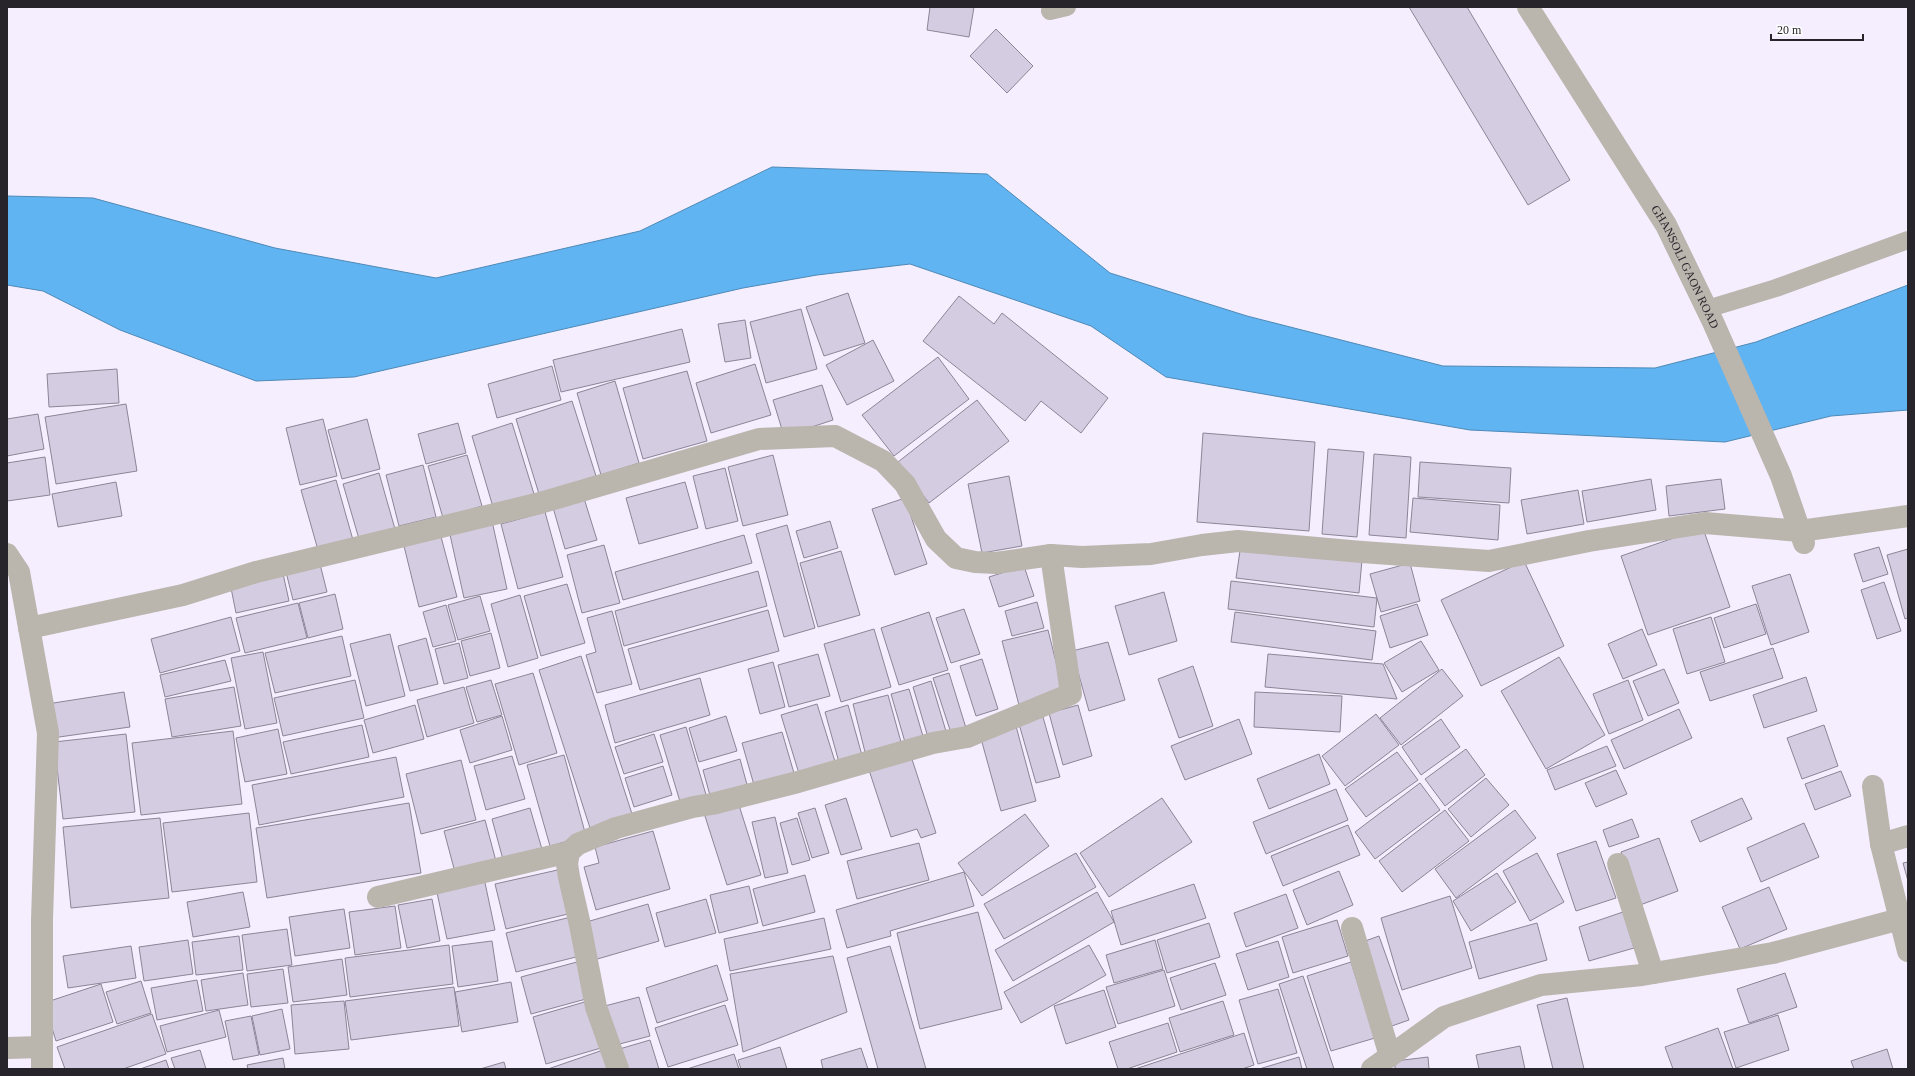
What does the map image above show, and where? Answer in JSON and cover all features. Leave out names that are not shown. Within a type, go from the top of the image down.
[{"type":"street","name":"GHANSOLI GAON ROAD","points":[[1528,7],[1666,225],[1710,316],[1781,476],[1802,538]]},
{"type":"street","points":[[28,628],[183,595],[256,572],[540,503],[759,439],[834,436],[883,461],[905,484],[936,539],[956,558],[974,562],[996,563],[1051,555],[1082,557],[1151,554],[1202,544],[1238,541],[1489,561],[1589,541],[1705,522],[1802,538],[1908,516]]},
{"type":"street","points":[[7,554],[19,572],[48,733],[42,920],[42,1069]]},
{"type":"street","points":[[378,898],[569,852],[578,844],[616,828],[693,807],[712,804],[798,782],[933,743],[967,737],[1071,694],[1051,555]]},
{"type":"street","points":[[1873,786],[1882,844],[1908,951]]},
{"type":"street","points":[[1882,844],[1908,836]]},
{"type":"street","points":[[569,852],[566,864],[596,1007],[618,1069]]},
{"type":"street","points":[[1618,864],[1653,973]]},
{"type":"street","points":[[1372,1069],[1444,1017],[1541,985],[1653,973],[1773,953],[1900,919]]},
{"type":"street","points":[[1352,928],[1390,1056]]},
{"type":"street","points":[[7,1048],[42,1047]]},
{"type":"street","points":[[42,1047],[51,1069]]},
{"type":"lane","points":[[1710,316],[1776,288],[1908,240]]},
{"type":"water","points":[[772,167],[987,174],[1110,273],[1247,316],[1443,366],[1655,368],[1756,342],[1908,285],[1908,410],[1831,416],[1725,442],[1470,430],[1166,377],[1091,326],[910,264],[817,275],[743,288],[354,377],[256,381],[120,330],[43,291],[7,285],[7,196],[93,198],[275,248],[436,278],[640,231]]},
{"type":"building","points":[[930,7],[974,7],[969,37],[927,30]]},
{"type":"building","points":[[1409,7],[1467,7],[1570,180],[1528,205]]},
{"type":"building","points":[[996,29],[1033,66],[1007,93],[970,56]]},
{"type":"building","points":[[848,293],[865,343],[824,356],[806,307]]},
{"type":"building","points":[[959,296],[994,324],[1002,313],[1108,398],[1081,433],[1041,401],[1025,421],[923,341]]},
{"type":"building","points":[[801,309],[817,369],[766,383],[750,322]]},
{"type":"building","points":[[745,320],[751,358],[725,362],[718,324]]},
{"type":"building","points":[[682,329],[690,362],[561,392],[553,360]]},
{"type":"building","points":[[873,340],[894,381],[847,405],[826,365]]},
{"type":"building","points":[[938,357],[969,399],[894,456],[862,415]]},
{"type":"building","points":[[755,364],[771,415],[711,433],[696,383]]},
{"type":"building","points":[[552,366],[561,400],[497,418],[488,384]]},
{"type":"building","points":[[117,369],[119,403],[49,407],[47,374]]},
{"type":"building","points":[[687,371],[707,441],[643,459],[623,388]]},
{"type":"building","points":[[615,381],[639,463],[601,475],[577,393]]},
{"type":"building","points":[[822,385],[833,420],[784,436],[773,400]]},
{"type":"building","points":[[977,400],[1009,441],[929,503],[898,462]]},
{"type":"building","points":[[572,401],[596,476],[539,494],[516,419]]},
{"type":"building","points":[[126,404],[137,471],[56,484],[45,417]]},
{"type":"building","points":[[38,414],[44,449],[7,456],[7,419]]},
{"type":"building","points":[[323,419],[337,476],[300,485],[286,428]]},
{"type":"building","points":[[367,419],[380,469],[342,479],[328,430]]},
{"type":"building","points":[[458,423],[466,453],[426,464],[418,434]]},
{"type":"building","points":[[512,423],[534,494],[493,507],[472,436]]},
{"type":"building","points":[[1203,433],[1315,442],[1309,531],[1197,522]]},
{"type":"building","points":[[1328,449],[1364,452],[1357,537],[1322,534]]},
{"type":"building","points":[[1374,454],[1411,457],[1406,538],[1369,535]]},
{"type":"building","points":[[467,455],[482,506],[443,518],[428,466]]},
{"type":"building","points":[[773,455],[788,515],[743,526],[728,467]]},
{"type":"building","points":[[45,457],[50,495],[7,501],[7,463]]},
{"type":"building","points":[[1420,462],[1511,468],[1509,503],[1418,497]]},
{"type":"building","points":[[423,465],[436,517],[399,526],[386,475]]},
{"type":"building","points":[[725,468],[738,521],[706,529],[693,476]]},
{"type":"building","points":[[379,473],[395,529],[359,539],[343,484]]},
{"type":"building","points":[[1009,476],[1022,546],[982,553],[968,484]]},
{"type":"building","points":[[1651,479],[1656,510],[1587,522],[1582,491]]},
{"type":"building","points":[[1721,479],[1725,509],[1669,516],[1666,486]]},
{"type":"building","points":[[336,480],[353,540],[318,550],[301,490]]},
{"type":"building","points":[[116,482],[122,516],[58,527],[52,494]]},
{"type":"building","points":[[685,482],[698,528],[639,544],[626,498]]},
{"type":"building","points":[[1578,490],[1584,524],[1527,534],[1521,500]]},
{"type":"building","points":[[583,495],[597,540],[565,549],[552,504]]},
{"type":"building","points":[[905,498],[927,564],[895,575],[872,509]]},
{"type":"building","points":[[1413,498],[1500,505],[1498,540],[1410,532]]},
{"type":"building","points":[[545,512],[563,577],[518,589],[501,524]]},
{"type":"building","points":[[492,521],[507,589],[464,598],[449,530]]},
{"type":"building","points":[[830,521],[838,548],[804,558],[796,531]]},
{"type":"building","points":[[787,525],[815,628],[784,637],[756,534]]},
{"type":"building","points":[[1703,528],[1730,607],[1648,635],[1621,556]]},
{"type":"building","points":[[440,533],[457,597],[419,607],[403,542]]},
{"type":"building","points":[[744,535],[752,563],[623,600],[615,572]]},
{"type":"building","points":[[1241,544],[1362,560],[1359,593],[1236,578]]},
{"type":"building","points":[[604,545],[620,603],[582,613],[567,555]]},
{"type":"building","points":[[1879,547],[1888,574],[1863,582],[1854,554]]},
{"type":"building","points":[[1908,549],[1908,618],[1905,619],[1887,555]]},
{"type":"building","points":[[841,551],[860,615],[818,627],[800,563]]},
{"type":"building","points":[[319,560],[327,592],[293,600],[285,568]]},
{"type":"building","points":[[1524,561],[1564,646],[1481,686],[1441,600]]},
{"type":"building","points":[[1410,563],[1420,601],[1381,612],[1370,574]]},
{"type":"building","points":[[1024,566],[1034,596],[999,607],[989,577]]},
{"type":"building","points":[[282,569],[289,601],[236,613],[230,583]]},
{"type":"building","points":[[758,571],[767,606],[624,646],[615,611]]},
{"type":"building","points":[[1790,574],[1809,632],[1771,645],[1752,586]]},
{"type":"building","points":[[1231,581],[1377,598],[1374,627],[1228,609]]},
{"type":"building","points":[[1884,582],[1901,631],[1877,639],[1861,590]]},
{"type":"building","points":[[567,584],[585,643],[541,656],[524,596]]},
{"type":"building","points":[[1164,592],[1177,641],[1129,655],[1115,606]]},
{"type":"building","points":[[335,594],[343,629],[308,638],[299,603]]},
{"type":"building","points":[[520,595],[538,658],[508,667],[491,604]]},
{"type":"building","points":[[480,596],[490,631],[458,640],[448,605]]},
{"type":"building","points":[[1037,602],[1044,628],[1012,636],[1005,611]]},
{"type":"building","points":[[298,603],[307,638],[245,653],[236,618]]},
{"type":"building","points":[[1417,604],[1428,635],[1390,648],[1380,616]]},
{"type":"building","points":[[1756,604],[1766,634],[1724,648],[1714,618]]},
{"type":"building","points":[[446,605],[456,641],[433,647],[423,612]]},
{"type":"building","points":[[964,609],[980,654],[951,663],[936,618]]},
{"type":"building","points":[[768,610],[779,651],[640,690],[628,649]]},
{"type":"building","points":[[612,611],[632,684],[597,693],[586,655],[596,652],[587,618]]},
{"type":"building","points":[[929,612],[948,670],[899,685],[881,628]]},
{"type":"building","points":[[1235,612],[1376,631],[1372,660],[1231,642]]},
{"type":"building","points":[[231,617],[240,651],[160,673],[151,639]]},
{"type":"building","points":[[1711,617],[1725,662],[1687,674],[1673,629]]},
{"type":"building","points":[[874,629],[891,687],[841,702],[824,644]]},
{"type":"building","points":[[1642,629],[1657,665],[1623,679],[1608,644]]},
{"type":"building","points":[[1048,630],[1064,694],[1019,705],[1002,641]]},
{"type":"building","points":[[491,633],[500,668],[470,676],[461,641]]},
{"type":"building","points":[[390,634],[405,696],[366,706],[350,644]]},
{"type":"building","points":[[342,636],[351,676],[275,693],[265,653]]},
{"type":"building","points":[[426,638],[438,684],[410,691],[398,646]]},
{"type":"building","points":[[1421,641],[1439,670],[1402,692],[1384,663]]},
{"type":"building","points":[[1108,642],[1125,700],[1089,711],[1072,651]]},
{"type":"building","points":[[459,643],[468,678],[444,684],[435,649]]},
{"type":"building","points":[[1773,648],[1783,678],[1710,701],[1700,672]]},
{"type":"building","points":[[263,652],[277,723],[245,729],[231,658]]},
{"type":"building","points":[[818,654],[830,696],[789,707],[778,665]]},
{"type":"building","points":[[1268,654],[1383,664],[1397,699],[1265,687]]},
{"type":"building","points":[[581,656],[633,817],[591,831],[539,670]]},
{"type":"building","points":[[1559,657],[1605,735],[1546,769],[1501,691]]},
{"type":"building","points":[[982,659],[998,709],[976,716],[960,666]]},
{"type":"building","points":[[225,660],[231,681],[165,697],[160,675]]},
{"type":"building","points":[[773,662],[785,707],[760,714],[748,669]]},
{"type":"building","points":[[1193,666],[1213,726],[1179,738],[1158,679]]},
{"type":"building","points":[[1442,669],[1463,696],[1401,745],[1380,718]]},
{"type":"building","points":[[1664,669],[1679,703],[1648,716],[1633,681]]},
{"type":"building","points":[[533,673],[557,753],[519,765],[495,684]]},
{"type":"building","points":[[949,673],[966,728],[951,733],[933,678]]},
{"type":"building","points":[[1806,677],[1817,711],[1764,728],[1753,695]]},
{"type":"building","points":[[700,678],[710,715],[615,743],[605,705]]},
{"type":"building","points":[[355,680],[364,718],[283,736],[274,698]]},
{"type":"building","points":[[491,680],[502,715],[477,722],[466,687]]},
{"type":"building","points":[[1628,680],[1643,720],[1609,734],[1593,694]]},
{"type":"building","points":[[931,681],[948,738],[930,744],[913,687]]},
{"type":"building","points":[[234,687],[241,726],[172,737],[165,699]]},
{"type":"building","points":[[464,687],[474,723],[427,737],[417,700]]},
{"type":"building","points":[[909,689],[925,743],[907,749],[891,694]]},
{"type":"building","points":[[124,692],[130,727],[52,738],[47,704]]},
{"type":"building","points":[[1255,692],[1342,696],[1340,732],[1254,727]]},
{"type":"building","points":[[888,695],[901,742],[865,752],[853,704]]},
{"type":"building","points":[[817,704],[837,768],[801,780],[781,715]]},
{"type":"building","points":[[415,705],[424,739],[373,753],[364,720]]},
{"type":"building","points":[[848,705],[863,759],[840,766],[825,712]]},
{"type":"building","points":[[1078,705],[1092,756],[1063,765],[1049,713]]},
{"type":"building","points":[[1679,709],[1692,738],[1624,769],[1611,740]]},
{"type":"building","points":[[1376,714],[1399,745],[1345,786],[1322,756]]},
{"type":"building","points":[[502,716],[512,750],[470,763],[460,730]]},
{"type":"building","points":[[726,716],[737,751],[699,762],[689,728]]},
{"type":"building","points":[[1043,717],[1060,777],[1036,783],[1019,724]]},
{"type":"building","points":[[1239,719],[1252,754],[1185,780],[1171,746]]},
{"type":"building","points":[[1441,719],[1460,747],[1421,775],[1402,747]]},
{"type":"building","points":[[362,725],[369,757],[291,774],[283,742]]},
{"type":"building","points":[[1824,725],[1838,766],[1802,779],[1787,738]]},
{"type":"building","points":[[1016,726],[1036,801],[1001,811],[980,735]]},
{"type":"building","points":[[686,727],[707,798],[681,805],[660,735]]},
{"type":"building","points":[[278,729],[287,774],[245,782],[236,738]]},
{"type":"building","points":[[233,731],[242,804],[141,815],[132,743]]},
{"type":"building","points":[[782,732],[796,780],[756,792],[742,743]]},
{"type":"building","points":[[126,734],[135,812],[63,819],[54,742]]},
{"type":"building","points":[[654,734],[663,762],[624,774],[615,747]]},
{"type":"building","points":[[1607,746],[1616,766],[1555,790],[1547,770]]},
{"type":"building","points":[[1466,749],[1485,775],[1445,806],[1425,779]]},
{"type":"building","points":[[909,750],[936,833],[921,838],[917,829],[891,837],[867,764]]},
{"type":"building","points":[[1397,752],[1418,780],[1366,817],[1345,789]]},
{"type":"building","points":[[1319,754],[1330,784],[1269,809],[1257,779]]},
{"type":"building","points":[[564,755],[586,836],[550,846],[527,765]]},
{"type":"building","points":[[512,756],[525,799],[486,810],[474,766]]},
{"type":"building","points":[[396,757],[404,797],[259,825],[252,785]]},
{"type":"building","points":[[740,759],[749,792],[712,803],[703,770]]},
{"type":"building","points":[[461,760],[476,820],[421,834],[406,774]]},
{"type":"building","points":[[663,766],[672,795],[634,807],[625,778]]},
{"type":"building","points":[[1616,770],[1627,794],[1596,807],[1585,783]]},
{"type":"building","points":[[1841,771],[1851,796],[1815,810],[1805,784]]},
{"type":"building","points":[[1486,778],[1509,805],[1471,837],[1448,809]]},
{"type":"building","points":[[1420,783],[1440,810],[1375,859],[1355,832]]},
{"type":"building","points":[[1336,789],[1348,820],[1266,854],[1253,822]]},
{"type":"building","points":[[846,798],[862,849],[841,855],[825,805]]},
{"type":"building","points":[[1162,798],[1192,842],[1109,897],[1080,853]]},
{"type":"building","points":[[1742,798],[1752,819],[1700,842],[1691,821]]},
{"type":"building","points":[[738,802],[761,875],[727,885],[704,813]]},
{"type":"building","points":[[409,803],[421,873],[267,898],[256,828]]},
{"type":"building","points":[[530,808],[544,856],[505,867],[492,819]]},
{"type":"building","points":[[815,808],[829,853],[812,858],[798,813]]},
{"type":"building","points":[[1445,810],[1469,841],[1402,892],[1379,861]]},
{"type":"building","points":[[1515,810],[1536,838],[1456,898],[1435,869]]},
{"type":"building","points":[[249,813],[257,882],[172,892],[163,823]]},
{"type":"building","points":[[1025,814],[1049,846],[982,896],[958,863]]},
{"type":"building","points":[[775,817],[788,873],[765,878],[752,822]]},
{"type":"building","points":[[160,818],[169,898],[71,908],[63,827]]},
{"type":"building","points":[[797,818],[810,860],[792,865],[780,823]]},
{"type":"building","points":[[1632,819],[1639,837],[1609,847],[1603,830]]},
{"type":"building","points":[[485,820],[497,865],[456,876],[444,831]]},
{"type":"building","points":[[1804,823],[1819,857],[1761,882],[1747,848]]},
{"type":"building","points":[[1348,825],[1360,855],[1283,886],[1271,856]]},
{"type":"building","points":[[653,831],[670,889],[596,910],[584,867],[599,863],[595,847]]},
{"type":"building","points":[[1659,838],[1678,891],[1640,905],[1621,852]]},
{"type":"building","points":[[1596,841],[1616,898],[1576,911],[1557,854]]},
{"type":"building","points":[[919,843],[929,880],[857,899],[847,861]]},
{"type":"building","points":[[1076,853],[1096,887],[1004,939],[984,904]]},
{"type":"building","points":[[1537,853],[1564,902],[1530,921],[1503,871]]},
{"type":"building","points":[[1908,862],[1908,881],[1903,863]]},
{"type":"building","points":[[562,869],[572,913],[506,929],[495,884]]},
{"type":"building","points":[[1339,871],[1353,905],[1307,925],[1293,890]]},
{"type":"building","points":[[964,872],[974,906],[890,931],[891,936],[847,948],[836,910]]},
{"type":"building","points":[[1497,873],[1516,902],[1471,931],[1453,901]]},
{"type":"building","points":[[805,875],[815,912],[763,926],[753,889]]},
{"type":"building","points":[[484,878],[495,930],[447,939],[436,888]]},
{"type":"building","points":[[1194,884],[1206,918],[1121,945],[1111,911]]},
{"type":"building","points":[[749,886],[758,923],[719,933],[710,895]]},
{"type":"building","points":[[1769,887],[1787,929],[1740,949],[1722,907]]},
{"type":"building","points":[[243,892],[250,927],[193,937],[187,902]]},
{"type":"building","points":[[1097,892],[1114,922],[1013,981],[995,950]]},
{"type":"building","points":[[1286,894],[1298,928],[1246,947],[1234,913]]},
{"type":"building","points":[[1450,896],[1472,968],[1402,990],[1381,918]]},
{"type":"building","points":[[432,899],[440,941],[407,948],[398,905]]},
{"type":"building","points":[[706,899],[716,933],[665,947],[656,913]]},
{"type":"building","points":[[648,904],[659,941],[594,960],[583,923]]},
{"type":"building","points":[[395,906],[401,948],[355,955],[349,912]]},
{"type":"building","points":[[344,909],[350,948],[295,956],[289,917]]},
{"type":"building","points":[[978,912],[1002,1009],[920,1029],[897,933]]},
{"type":"building","points":[[1623,912],[1634,948],[1589,961],[1579,927]]},
{"type":"building","points":[[571,917],[580,956],[516,972],[506,933]]},
{"type":"building","points":[[824,918],[831,949],[730,971],[724,939]]},
{"type":"building","points":[[1337,920],[1348,956],[1293,973],[1282,937]]},
{"type":"building","points":[[1209,923],[1220,957],[1167,973],[1157,940]]},
{"type":"building","points":[[1537,923],[1547,960],[1479,979],[1469,942]]},
{"type":"building","points":[[287,929],[292,965],[247,971],[242,935]]},
{"type":"building","points":[[239,936],[243,970],[196,975],[192,942]]},
{"type":"building","points":[[1379,936],[1409,1020],[1386,1028],[1357,944]]},
{"type":"building","points":[[188,940],[193,974],[144,981],[139,947]]},
{"type":"building","points":[[1155,940],[1163,969],[1114,983],[1106,955]]},
{"type":"building","points":[[492,941],[498,981],[458,987],[452,946]]},
{"type":"building","points":[[1278,941],[1289,977],[1248,990],[1236,954]]},
{"type":"building","points":[[449,945],[453,984],[350,997],[345,958]]},
{"type":"building","points":[[1089,945],[1106,975],[1021,1023],[1004,992]]},
{"type":"building","points":[[131,946],[136,978],[68,988],[63,956]]},
{"type":"building","points":[[890,946],[926,1069],[878,1069],[847,958]]},
{"type":"building","points":[[833,956],[847,1012],[743,1052],[730,974]]},
{"type":"building","points":[[342,959],[347,995],[293,1002],[288,967]]},
{"type":"building","points":[[577,962],[586,999],[531,1014],[521,977]]},
{"type":"building","points":[[1351,962],[1375,1038],[1331,1051],[1307,976]]},
{"type":"building","points":[[1215,963],[1226,995],[1181,1010],[1170,978]]},
{"type":"building","points":[[717,965],[728,1000],[657,1023],[646,988]]},
{"type":"building","points":[[283,969],[288,1003],[251,1007],[247,974]]},
{"type":"building","points":[[1164,970],[1175,1006],[1118,1024],[1106,987]]},
{"type":"building","points":[[243,973],[248,1005],[206,1011],[201,980]]},
{"type":"building","points":[[1785,973],[1797,1007],[1749,1023],[1737,989]]},
{"type":"building","points":[[1303,976],[1334,1069],[1307,1069],[1279,984]]},
{"type":"building","points":[[197,980],[203,1011],[157,1020],[151,988]]},
{"type":"building","points":[[141,981],[151,1013],[117,1024],[106,992]]},
{"type":"building","points":[[511,982],[518,1022],[462,1032],[455,992]]},
{"type":"building","points":[[101,984],[113,1022],[56,1041],[44,1003]]},
{"type":"building","points":[[454,987],[459,1026],[351,1040],[345,1001]]},
{"type":"building","points":[[1278,989],[1297,1053],[1258,1064],[1239,1000]]},
{"type":"building","points":[[1104,990],[1116,1027],[1066,1044],[1054,1006]]},
{"type":"building","points":[[639,997],[650,1036],[612,1046],[601,1007]]},
{"type":"building","points":[[1567,998],[1584,1069],[1553,1069],[1537,1005]]},
{"type":"building","points":[[344,1001],[349,1049],[295,1054],[291,1005]]},
{"type":"building","points":[[588,1001],[601,1048],[546,1064],[533,1017]]},
{"type":"building","points":[[1223,1001],[1234,1035],[1180,1052],[1169,1018]]},
{"type":"building","points":[[725,1005],[738,1045],[668,1067],[655,1028]]},
{"type":"building","points":[[282,1009],[290,1049],[260,1055],[252,1016]]},
{"type":"building","points":[[219,1010],[226,1037],[167,1052],[160,1026]]},
{"type":"building","points":[[152,1014],[166,1054],[123,1069],[65,1069],[57,1047]]},
{"type":"building","points":[[1778,1015],[1789,1050],[1736,1068],[1724,1032]]},
{"type":"building","points":[[251,1016],[259,1055],[233,1060],[225,1021]]},
{"type":"building","points":[[1168,1023],[1177,1052],[1127,1069],[1118,1069],[1109,1042]]},
{"type":"building","points":[[1718,1028],[1733,1069],[1673,1069],[1665,1047]]},
{"type":"building","points":[[1244,1033],[1254,1065],[1242,1069],[1135,1069]]},
{"type":"building","points":[[650,1040],[659,1069],[622,1069],[616,1050]]},
{"type":"building","points":[[1520,1046],[1525,1069],[1479,1069],[1476,1055]]},
{"type":"building","points":[[780,1047],[787,1069],[741,1069],[738,1060]]},
{"type":"building","points":[[861,1048],[868,1069],[823,1069],[821,1060]]},
{"type":"building","points":[[1887,1049],[1893,1069],[1854,1069],[1851,1061]]},
{"type":"building","points":[[200,1050],[206,1069],[175,1069],[171,1058]]},
{"type":"building","points":[[603,1050],[609,1069],[548,1069]]},
{"type":"building","points":[[734,1054],[739,1069],[687,1069]]},
{"type":"building","points":[[1299,1057],[1302,1069],[1259,1069]]},
{"type":"building","points":[[1428,1057],[1429,1069],[1395,1069],[1395,1061]]},
{"type":"building","points":[[283,1058],[285,1069],[248,1069],[247,1065]]},
{"type":"building","points":[[166,1060],[169,1069],[140,1069]]},
{"type":"building","points":[[504,1062],[506,1069],[480,1069]]}]
